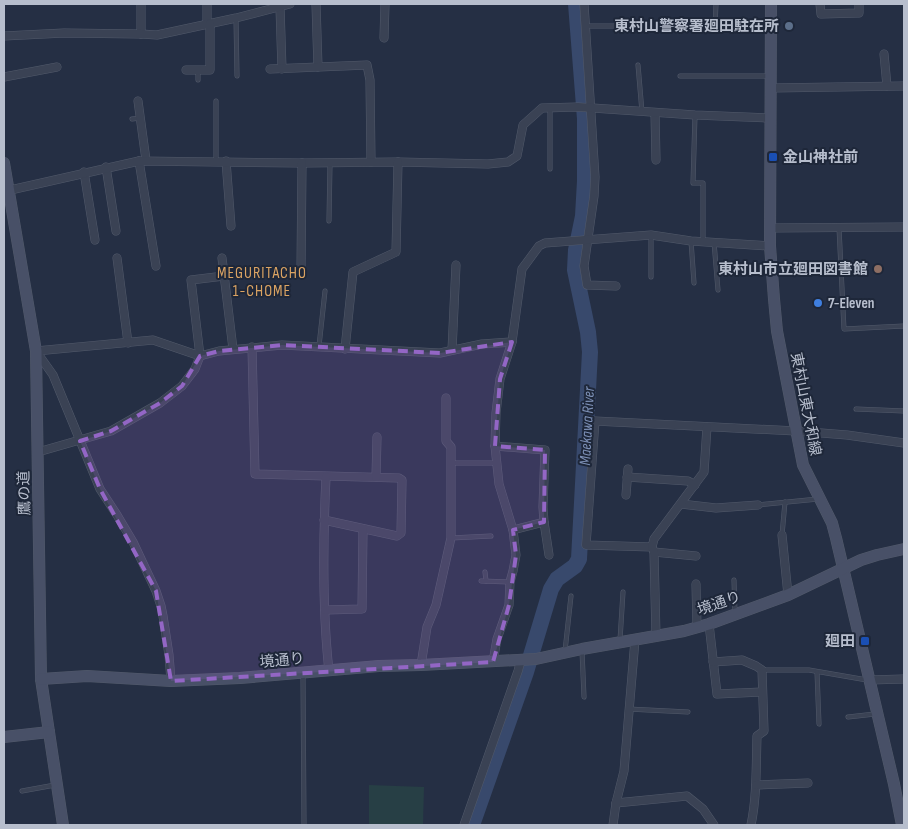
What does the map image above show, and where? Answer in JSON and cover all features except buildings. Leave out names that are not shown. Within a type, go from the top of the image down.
[{"type":"street","points":[[140,4],[141,34]]},
{"type":"street","points":[[186,70],[210,70],[207,4]]},
{"type":"street","points":[[4,36],[64,33],[158,35],[236,18],[266,7],[280,7],[290,4]]},
{"type":"street","points":[[316,4],[318,67]]},
{"type":"street","points":[[384,38],[385,4]]},
{"type":"street","points":[[584,4],[589,108],[595,177],[594,196],[585,239],[584,266],[587,286],[616,286]]},
{"type":"street","name":"東村山東大和線","points":[[771,4],[770,246],[777,331],[803,465],[832,524],[877,714],[899,784],[902,825]]},
{"type":"street","points":[[820,4],[821,14],[859,13],[859,4]]},
{"type":"street","points":[[280,7],[282,69]]},
{"type":"street","points":[[884,54],[887,86]]},
{"type":"street","points":[[270,70],[367,65],[370,80],[371,162]]},
{"type":"street","points":[[4,77],[57,67]]},
{"type":"street","points":[[771,88],[903,86]]},
{"type":"street","points":[[138,101],[136,118],[156,266]]},
{"type":"street","points":[[6,190],[142,160],[302,163],[398,162],[488,164],[508,162],[517,156],[523,125],[542,108],[550,107],[771,118]]},
{"type":"street","points":[[655,113],[656,160]]},
{"type":"street","points":[[226,161],[231,226]]},
{"type":"street","name":"鷹の道","points":[[4,162],[6,190],[36,351],[41,679],[63,825]]},
{"type":"street","points":[[345,348],[354,272],[396,252],[398,162]]},
{"type":"street","points":[[301,271],[302,163]]},
{"type":"street","points":[[106,167],[118,215],[116,231]]},
{"type":"street","points":[[84,172],[97,231],[95,240]]},
{"type":"street","points":[[770,228],[904,227]]},
{"type":"street","points":[[494,662],[497,639],[509,605],[510,582],[514,571],[516,555],[513,530],[499,484],[495,446],[496,413],[500,379],[512,342],[522,269],[539,246],[545,243],[585,239],[651,235],[692,241],[770,246]]},
{"type":"street","points":[[117,258],[128,343]]},
{"type":"street","points":[[222,258],[233,349]]},
{"type":"street","points":[[452,350],[456,265]]},
{"type":"street","points":[[38,452],[111,431],[160,403],[182,386],[195,369],[200,356],[191,280],[224,276]]},
{"type":"street","points":[[36,351],[153,340],[200,356],[218,351],[282,345],[440,353],[482,344],[512,342]]},
{"type":"street","points":[[252,347],[255,474],[376,477],[399,478],[402,480],[400,532],[397,536],[324,520]]},
{"type":"street","points":[[36,351],[53,375],[100,489],[118,515],[133,542],[156,591],[163,616],[171,681]]},
{"type":"street","points":[[421,666],[427,627],[436,604],[452,538],[451,447],[446,441],[446,398]]},
{"type":"street","points":[[696,556],[653,549],[586,545],[595,421],[796,431],[847,435],[904,443]]},
{"type":"street","points":[[656,636],[654,540],[704,472],[707,427]]},
{"type":"street","points":[[376,477],[377,437]]},
{"type":"street","points":[[495,446],[545,450],[543,507],[548,555]]},
{"type":"street","points":[[626,495],[628,473],[688,481],[694,485]]},
{"type":"street","points":[[326,477],[324,520],[325,634],[329,671]]},
{"type":"street","points":[[681,504],[716,508],[758,505]]},
{"type":"street","points":[[513,530],[544,522]]},
{"type":"street","points":[[325,610],[362,609],[362,528]]},
{"type":"street","points":[[782,536],[788,595]]},
{"type":"street","name":"境通り","points":[[41,679],[87,676],[171,681],[240,678],[379,666],[421,666],[527,659],[684,631],[709,624],[788,595],[861,560],[904,549]]},
{"type":"street","points":[[696,584],[697,627]]},
{"type":"street","points":[[709,624],[717,694],[762,692]]},
{"type":"street","points":[[613,825],[624,771],[635,640]]},
{"type":"street","points":[[464,825],[518,671],[527,659]]},
{"type":"street","points":[[713,662],[742,660],[762,670],[764,731],[757,736],[756,785],[751,825]]},
{"type":"street","points":[[869,680],[904,680]]},
{"type":"street","points":[[4,737],[49,732]]},
{"type":"street","points":[[756,785],[808,783]]},
{"type":"street","points":[[616,803],[687,796],[703,809],[714,825]]},
{"type":"lane","points":[[678,24],[715,26],[716,4]]},
{"type":"lane","points":[[236,18],[237,76]]},
{"type":"lane","points":[[586,26],[654,26]]},
{"type":"lane","points":[[638,65],[642,112]]},
{"type":"lane","points":[[198,70],[198,80]]},
{"type":"lane","points":[[680,76],[771,76]]},
{"type":"lane","points":[[216,101],[216,161]]},
{"type":"lane","points":[[550,107],[550,169]]},
{"type":"lane","points":[[695,115],[693,182],[703,183],[703,241]]},
{"type":"lane","points":[[329,221],[330,163]]},
{"type":"lane","points":[[839,228],[844,329],[904,326]]},
{"type":"lane","points":[[651,235],[651,277]]},
{"type":"lane","points":[[692,241],[694,283]]},
{"type":"lane","points":[[714,242],[718,290]]},
{"type":"lane","points":[[319,347],[324,291]]},
{"type":"lane","points":[[856,409],[904,411]]},
{"type":"lane","points":[[451,463],[497,463]]},
{"type":"lane","points":[[758,505],[820,499]]},
{"type":"lane","points":[[782,536],[784,502]]},
{"type":"lane","points":[[452,538],[491,536]]},
{"type":"lane","points":[[485,572],[483,581],[510,582]]},
{"type":"lane","points":[[734,580],[735,615]]},
{"type":"lane","points":[[620,642],[623,592]]},
{"type":"lane","points":[[565,652],[571,596]]},
{"type":"lane","points":[[582,649],[584,697]]},
{"type":"lane","points":[[762,670],[809,670],[869,680]]},
{"type":"lane","points":[[817,672],[819,724]]},
{"type":"lane","points":[[303,673],[304,825]]},
{"type":"lane","points":[[628,709],[688,712]]},
{"type":"lane","points":[[848,717],[877,714]]},
{"type":"lane","points":[[22,791],[57,785]]},
{"type":"highlighted area","points":[[512,342],[500,379],[495,446],[545,450],[544,522],[513,530],[516,555],[509,605],[493,662],[171,681],[156,591],[100,489],[80,441],[111,431],[160,403],[182,386],[200,356],[219,351],[282,345],[440,353]]},
{"type":"green space","points":[[369,785],[424,787],[423,825],[369,825]]},
{"type":"waterway","name":"Maekawa River","points":[[472,825],[526,672],[551,589],[557,579],[575,566],[579,559],[590,352],[588,332],[575,270],[576,250],[583,216],[585,181],[585,119],[576,4]]},
{"type":"place","name":"東村山警察署廻田駐在所","points":[[789,26]]},
{"type":"place","name":"金山神社前","points":[[773,157]]},
{"type":"place","name":"東村山市立廻田図書館","points":[[878,269]]},
{"type":"place","name":"7-Eleven","points":[[818,303]]},
{"type":"place","name":"廻田","points":[[865,641]]},
{"type":"district","name":"MEGURITACHO 1-CHOME","points":[[262,281]]}]
